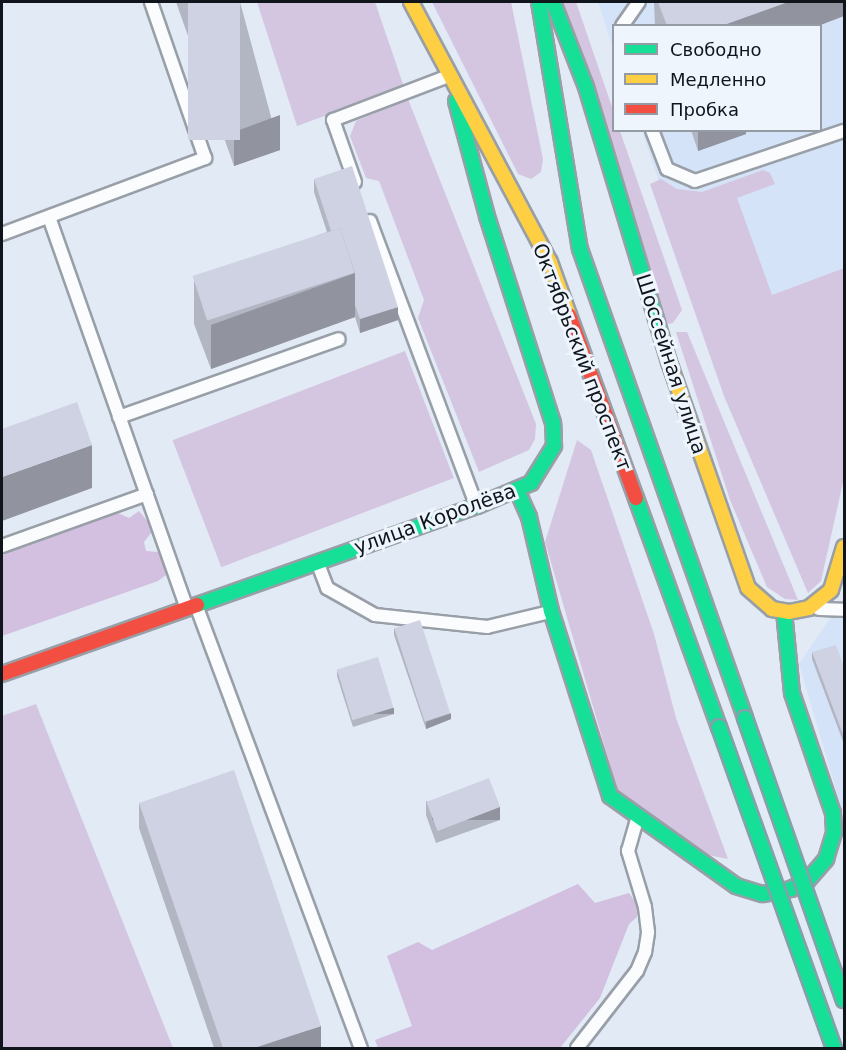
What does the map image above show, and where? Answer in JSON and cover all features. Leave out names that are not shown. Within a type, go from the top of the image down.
[{"type":"main road","name":"Октябрьский проспект","points":[[411,2],[550,262],[834,1048]]},
{"type":"main road","name":"Октябрьский проспект","points":[[539,2],[580,249],[844,1000]]},
{"type":"main road","name":"Шоссейная улица","points":[[553,2],[586,87],[659,334],[744,578],[762,603],[784,612]]},
{"type":"main road","name":"улица Королёва","points":[[2,674],[477,506],[531,483],[546,466],[554,434],[487,216],[450,76]]},
{"type":"main road","points":[[487,216],[496,199],[515,197]]},
{"type":"main road","points":[[517,489],[529,517],[551,611],[610,796],[637,819],[728,881],[754,892],[791,890],[821,867],[833,841],[833,813],[792,693],[784,612],[809,608],[831,590],[844,547]]},
{"type":"lane","points":[[2,234],[205,158],[151,2]]},
{"type":"lane","points":[[623,24],[639,2]]},
{"type":"lane","points":[[450,76],[333,120],[477,506]]},
{"type":"lane","points":[[653,132],[667,169],[695,181],[844,131]]},
{"type":"lane","points":[[49,218],[147,494],[361,1048]]},
{"type":"lane","points":[[119,417],[339,339]]},
{"type":"lane","points":[[2,546],[147,494]]},
{"type":"lane","points":[[318,562],[327,588],[375,615],[487,627],[551,611]]},
{"type":"lane","points":[[809,608],[844,610]]},
{"type":"lane","points":[[577,1048],[637,971],[645,952],[648,932],[645,907],[628,851],[637,819]]},
{"type":"shaded area","points":[[257,2],[375,2],[404,87],[297,126]]},
{"type":"shaded area","points":[[432,2],[511,2],[543,159],[541,172],[531,179],[518,174]]},
{"type":"shaded area","points":[[550,2],[576,2],[612,107],[612,132],[620,132],[682,310],[673,323],[663,325]]},
{"type":"shaded area","points":[[598,2],[844,2],[844,268],[751,303],[676,233],[642,132],[822,132],[822,24],[612,24],[612,45]]},
{"type":"shaded area","points":[[408,99],[536,424],[535,439],[529,450],[479,472],[418,318],[424,300],[379,181],[366,178],[350,136],[356,121]]},
{"type":"shaded area","points":[[763,170],[770,173],[775,184],[737,198],[772,295],[844,268],[844,478],[821,581],[808,593],[724,396],[650,184],[661,179],[677,189],[702,192]]},
{"type":"shaded area","points":[[676,332],[687,332],[798,600],[785,599],[767,587],[730,500]]},
{"type":"shaded area","points":[[405,351],[454,478],[221,567],[173,440]]},
{"type":"shaded area","points":[[577,440],[591,450],[654,634],[676,718],[728,859],[708,855],[618,792],[545,542]]},
{"type":"shaded area","points":[[139,511],[154,529],[144,542],[146,551],[158,552],[165,564],[166,575],[158,581],[2,636],[2,551],[104,517],[118,513],[129,518]]},
{"type":"shaded area","points":[[844,598],[844,816],[799,664]]},
{"type":"shaded area","points":[[36,704],[173,1048],[2,1048],[2,716]]},
{"type":"shaded area","points":[[578,884],[595,903],[629,893],[637,904],[637,917],[629,924],[600,998],[560,1048],[378,1048],[375,1040],[412,1026],[387,956],[418,942],[432,950]]},
{"type":"building","points":[[188,2],[240,2],[240,140],[188,140]]},
{"type":"building","points":[[658,2],[788,2],[727,24],[666,24]]},
{"type":"building","points":[[352,166],[398,307],[360,319],[355,305],[355,273],[340,228],[331,231],[314,179]]},
{"type":"building","points":[[340,228],[355,273],[207,321],[193,276]]},
{"type":"building","points":[[77,402],[92,445],[2,477],[2,429]]},
{"type":"building","points":[[420,620],[450,713],[425,722],[394,628]]},
{"type":"building","points":[[836,645],[844,667],[844,737],[812,652]]},
{"type":"building","points":[[378,657],[393,708],[352,720],[337,670]]},
{"type":"building","points":[[234,770],[321,1026],[254,1048],[223,1048],[139,803]]},
{"type":"building","points":[[489,778],[500,807],[438,831],[426,802]]},
{"type":"traffic: fast","points":[[539,2],[580,249],[745,718]]},
{"type":"traffic: fast","points":[[553,2],[586,87],[669,362]]},
{"type":"traffic: fast","points":[[197,605],[477,506],[531,483],[554,446],[553,423],[487,216],[456,101]]},
{"type":"traffic: fast","points":[[517,490],[529,517],[551,611],[610,796],[736,886],[763,894],[791,889],[808,880],[826,859],[834,832],[833,813],[792,693],[784,612]]},
{"type":"traffic: fast","points":[[636,498],[719,727]]},
{"type":"traffic: fast","points":[[745,718],[844,1000]]},
{"type":"traffic: fast","points":[[719,727],[834,1048]]},
{"type":"traffic: slow","points":[[411,2],[550,262],[569,315]]},
{"type":"traffic: slow","points":[[669,362],[748,588],[772,609],[789,612],[809,608],[831,590],[844,547]]},
{"type":"traffic: jam","points":[[569,315],[636,498]]},
{"type":"traffic: jam","points":[[2,674],[197,605]]}]
